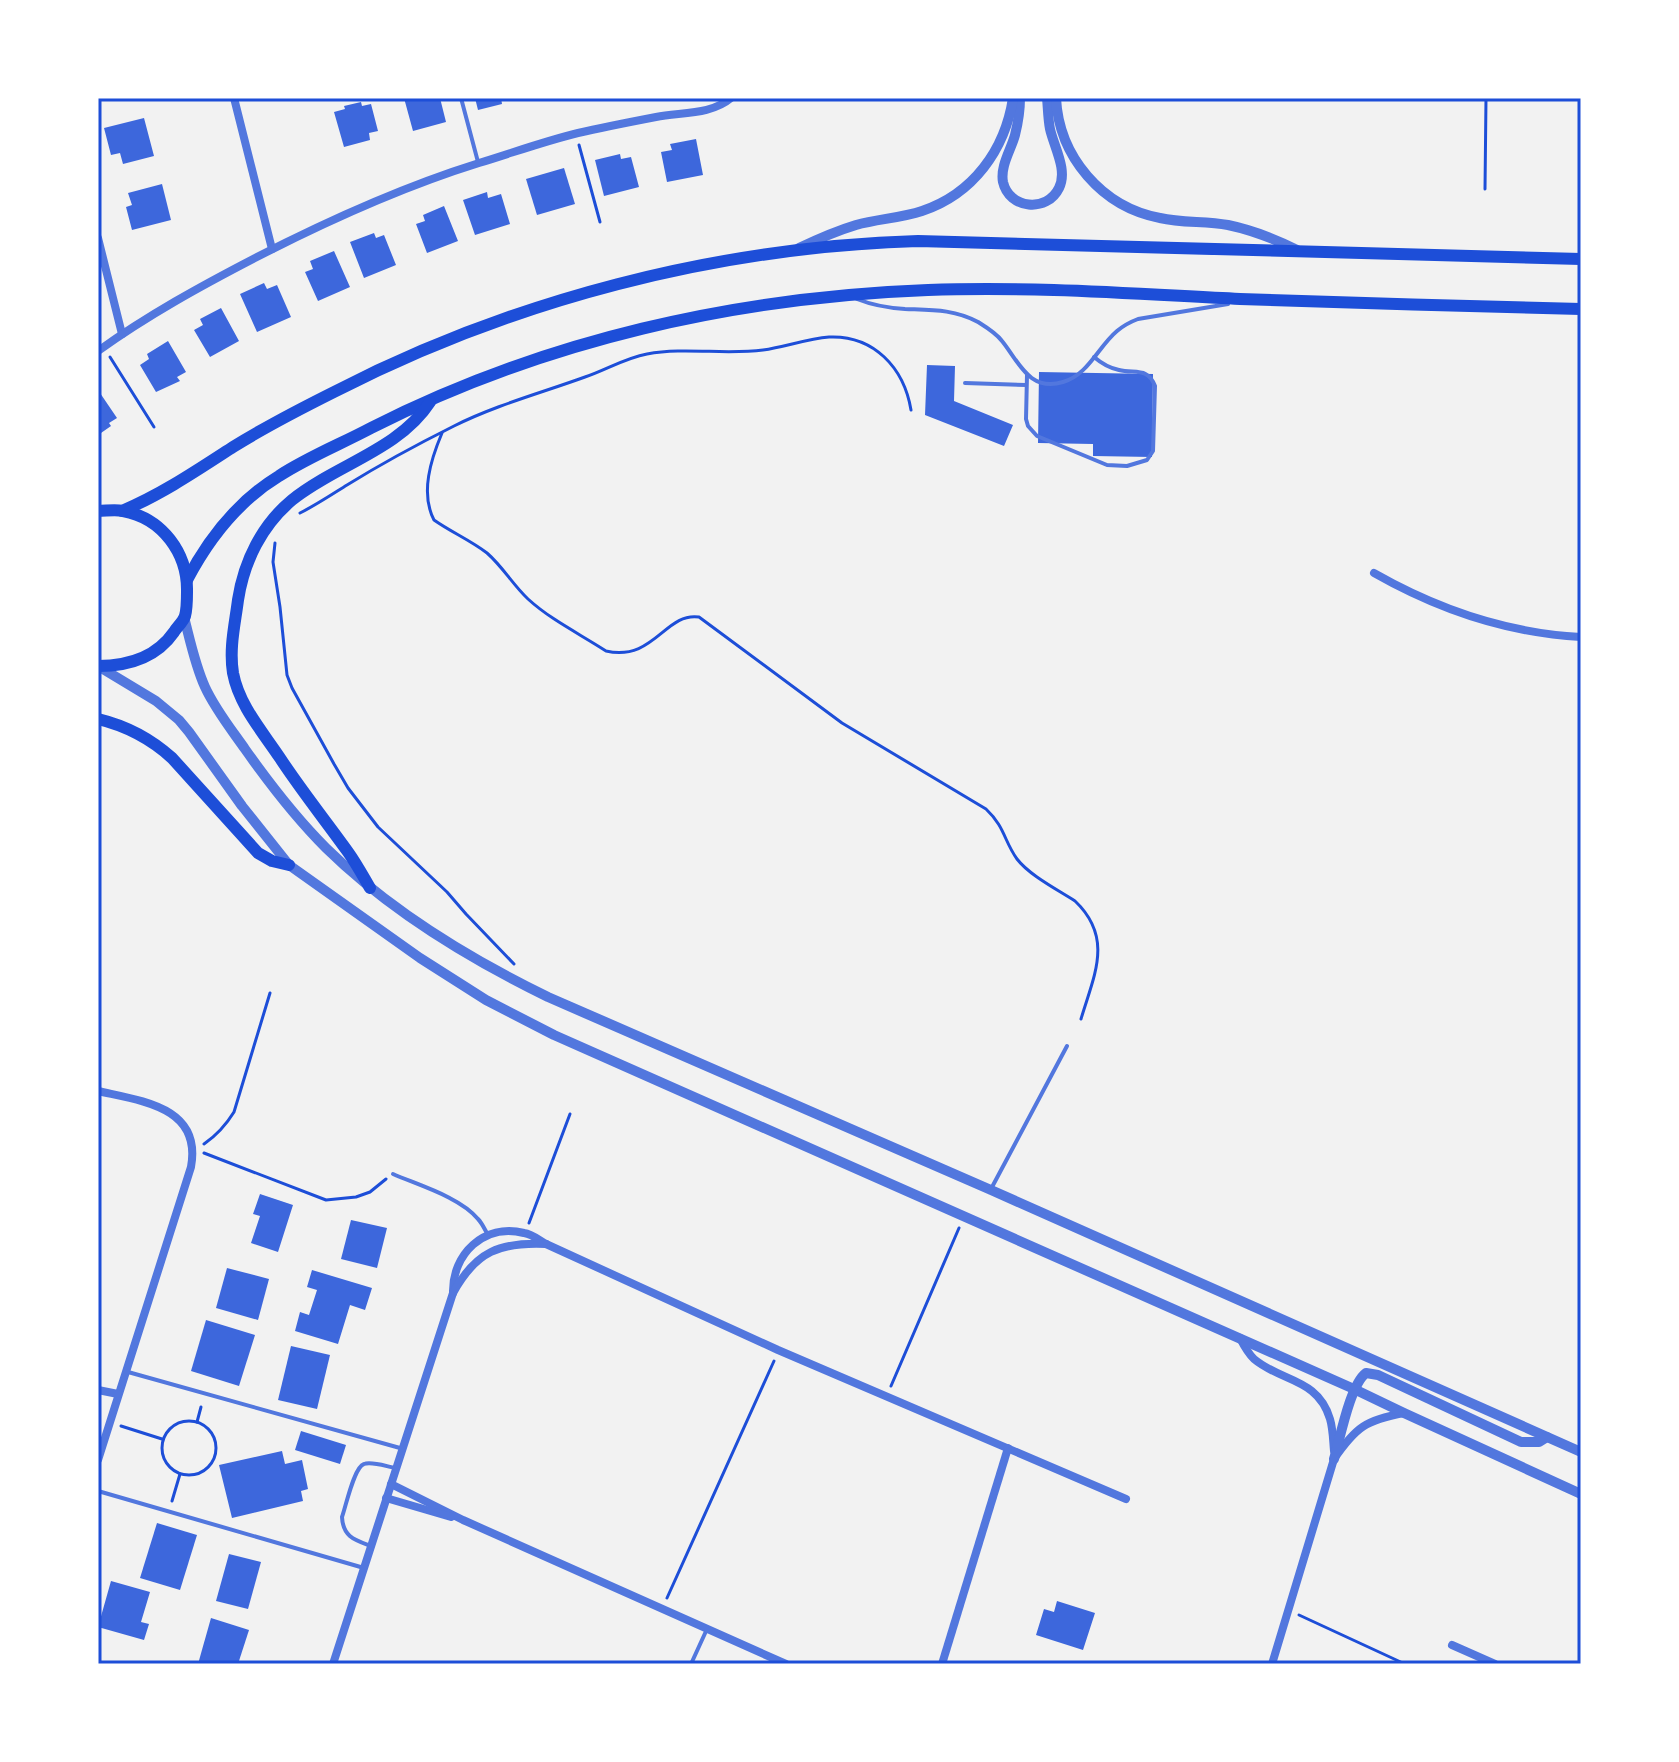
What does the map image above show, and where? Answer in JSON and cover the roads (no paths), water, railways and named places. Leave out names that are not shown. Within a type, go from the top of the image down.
[{"type":"main road","points":[[122,511],[176,484],[235,446],[323,397],[461,335],[516,315],[629,282],[715,263],[797,249],[943,241],[1581,259]]},
{"type":"main road","points":[[187,580],[214,536],[246,500],[297,465],[431,400],[550,355],[655,325],[763,305],[932,290],[1026,290],[1581,309]]},
{"type":"main road","points":[[370,888],[348,851],[312,805],[243,702],[233,674],[232,644],[246,566],[273,519],[304,491],[398,436],[416,420],[431,400]]},
{"type":"main road","points":[[98,511],[122,511],[142,517],[159,528],[173,543],[183,561],[187,580],[184,617],[170,638],[155,652],[137,661],[117,666],[98,666]]},
{"type":"main road","points":[[98,719],[133,730],[161,748],[258,853],[272,861],[289,865]]},
{"type":"street","points":[[234,98],[272,249]]},
{"type":"street","points":[[101,349],[190,292],[323,224],[388,196],[478,163],[576,134],[660,116],[710,110],[731,98]]},
{"type":"street","points":[[797,249],[838,231],[919,212],[962,190],[994,154],[1007,125],[1013,98]]},
{"type":"street","points":[[1020,98],[1015,135],[1002,179],[1004,187],[1014,199],[1029,205],[1052,199],[1063,178],[1050,127],[1047,98]]},
{"type":"street","points":[[1056,98],[1061,129],[1079,167],[1098,188],[1121,204],[1160,218],[1246,230],[1297,250]]},
{"type":"street","points":[[98,238],[122,334]]},
{"type":"street","points":[[1374,573],[1424,600],[1478,620],[1534,633],[1581,637]]},
{"type":"street","points":[[184,617],[200,676],[212,702],[253,760],[325,848],[404,913],[499,973],[1581,1452]]},
{"type":"street","points":[[98,666],[156,701],[179,720],[289,865],[420,958],[486,1000],[554,1035],[1240,1338],[1581,1494]]},
{"type":"street","points":[[98,1091],[164,1108],[186,1129],[193,1149],[191,1167],[98,1460]]},
{"type":"street","points":[[333,1664],[453,1293],[455,1272],[471,1246],[488,1235],[513,1231],[526,1233],[778,1350],[1126,1499]]},
{"type":"street","points":[[453,1293],[466,1272],[495,1249],[520,1244],[546,1244]]},
{"type":"street","points":[[1240,1338],[1255,1360],[1300,1382],[1318,1397],[1330,1418],[1334,1459]]},
{"type":"street","points":[[1272,1664],[1354,1389],[1361,1377],[1366,1373],[1378,1375],[1517,1441],[1533,1443],[1547,1437]]},
{"type":"street","points":[[98,1390],[118,1394]]},
{"type":"street","points":[[1334,1459],[1347,1440],[1362,1427],[1379,1418],[1404,1413]]},
{"type":"street","points":[[942,1664],[1008,1448]]},
{"type":"street","points":[[391,1484],[463,1520],[786,1664]]},
{"type":"street","points":[[386,1498],[463,1520]]},
{"type":"street","points":[[1452,1645],[1495,1664]]},
{"type":"lane","points":[[461,98],[478,163]]},
{"type":"lane","points":[[847,296],[889,307],[938,309],[965,316],[1001,339],[1027,375],[1053,384],[1064,382],[1082,371],[1117,330],[1138,319],[1253,299]]},
{"type":"lane","points":[[1027,375],[1026,419],[1037,436],[1114,466],[1147,460],[1153,451],[1153,380],[1145,373],[1116,370],[1094,357]]},
{"type":"lane","points":[[965,383],[1027,385]]},
{"type":"lane","points":[[991,1190],[1067,1046]]},
{"type":"lane","points":[[393,1174],[467,1209],[488,1235]]},
{"type":"lane","points":[[125,1371],[403,1449]]},
{"type":"lane","points":[[371,1546],[350,1538],[343,1528],[342,1517],[357,1469],[364,1463],[396,1468]]},
{"type":"lane","points":[[98,1491],[364,1568]]},
{"type":"lane","points":[[691,1664],[707,1629]]}]
